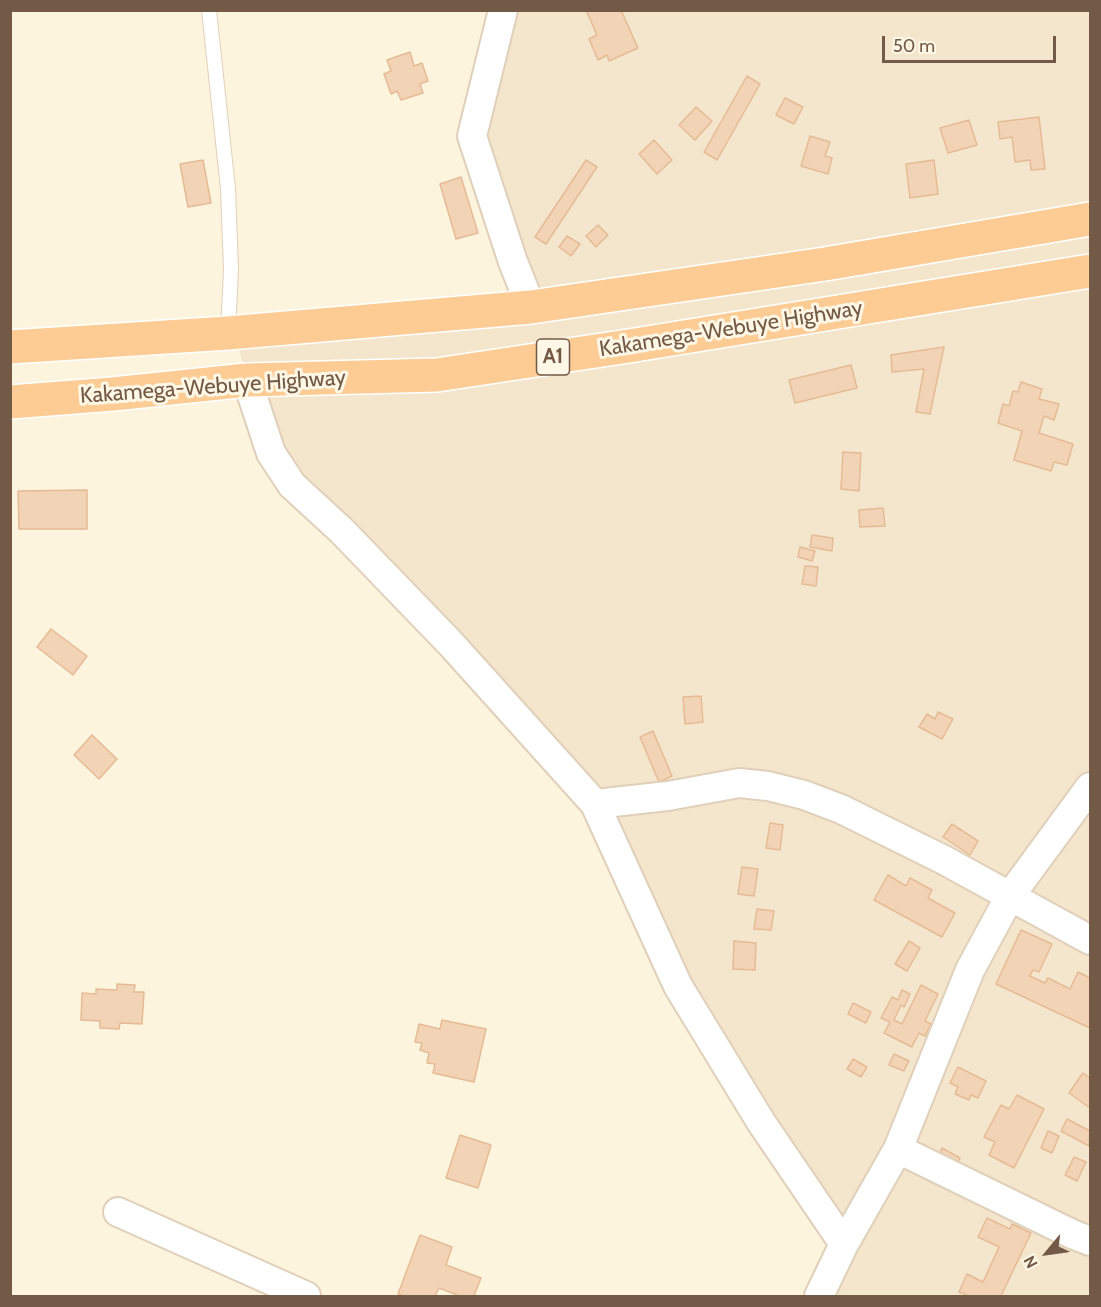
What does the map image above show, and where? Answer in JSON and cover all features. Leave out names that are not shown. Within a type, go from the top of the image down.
[{"type":"highway","name":"A1","points":[[10,347],[228,333],[531,307],[825,264],[1090,219]]},
{"type":"highway","name":"Kakamega-Webuye Highway","points":[[10,402],[247,380],[437,375],[1090,271]]},
{"type":"street","points":[[503,10],[472,136],[513,262],[531,307]]},
{"type":"street","points":[[247,380],[270,453],[292,485],[342,531],[452,645],[595,804],[620,864],[678,986],[761,1122],[844,1244]]},
{"type":"street","points":[[595,804],[668,796],[739,783],[768,786],[804,795],[841,809],[944,860],[1090,940]]},
{"type":"street","points":[[819,1296],[844,1244],[898,1149],[970,970],[1010,896],[1090,786]]},
{"type":"street","points":[[898,1149],[1072,1234],[1090,1240]]},
{"type":"street","points":[[118,1212],[306,1296]]},
{"type":"lane","points":[[209,10],[228,189],[231,269],[228,333]]},
{"type":"shaded area","points":[[499,11],[1090,11],[1090,1296],[815,1296],[840,1242],[590,807],[269,454],[233,329],[532,305],[468,139]]},
{"type":"building","points":[[586,10],[621,10],[638,48],[609,61],[607,55],[598,60],[589,39],[597,35]]},
{"type":"building","points":[[410,52],[414,66],[422,63],[428,81],[420,84],[423,93],[401,100],[397,91],[391,94],[384,74],[391,71],[387,60]]},
{"type":"building","points":[[747,76],[760,84],[717,160],[704,152]]},
{"type":"building","points":[[785,98],[803,107],[794,124],[776,115]]},
{"type":"building","points":[[696,107],[712,121],[695,140],[679,125]]},
{"type":"building","points":[[1039,117],[1045,169],[1031,170],[1030,160],[1015,162],[1012,137],[1000,139],[998,122]]},
{"type":"building","points":[[969,120],[977,145],[948,153],[940,128]]},
{"type":"building","points":[[810,136],[830,142],[825,156],[832,158],[828,174],[801,166]]},
{"type":"building","points":[[654,140],[672,160],[657,174],[639,154]]},
{"type":"building","points":[[203,160],[211,203],[188,207],[180,164]]},
{"type":"building","points":[[586,160],[597,167],[546,244],[535,237]]},
{"type":"building","points":[[934,160],[938,194],[910,198],[906,164]]},
{"type":"building","points":[[461,177],[478,233],[456,239],[440,184]]},
{"type":"building","points":[[598,225],[608,235],[596,247],[586,236]]},
{"type":"building","points":[[567,236],[580,244],[571,256],[559,247]]},
{"type":"building","points":[[944,347],[930,414],[916,412],[924,369],[892,372],[891,355]]},
{"type":"building","points":[[851,365],[857,388],[795,403],[789,380]]},
{"type":"building","points":[[1021,382],[1042,389],[1039,399],[1059,404],[1054,420],[1044,416],[1039,433],[1073,444],[1067,465],[1054,462],[1051,471],[1014,460],[1022,431],[998,423],[1003,404],[1009,406],[1013,391],[1018,392]]},
{"type":"building","points":[[843,452],[861,453],[859,491],[841,489]]},
{"type":"building","points":[[87,490],[87,529],[19,529],[18,491]]},
{"type":"building","points":[[883,508],[885,526],[860,527],[859,510]]},
{"type":"building","points":[[812,535],[833,538],[832,551],[810,547]]},
{"type":"building","points":[[800,547],[815,551],[812,561],[798,557]]},
{"type":"building","points":[[805,566],[818,567],[816,586],[802,584]]},
{"type":"building","points":[[51,629],[87,656],[73,675],[37,647]]},
{"type":"building","points":[[701,696],[703,722],[685,724],[683,697]]},
{"type":"building","points":[[938,712],[953,719],[942,739],[919,727],[927,714],[935,719]]},
{"type":"building","points":[[653,731],[672,776],[659,782],[640,737]]},
{"type":"building","points":[[92,735],[117,759],[99,779],[74,755]]},
{"type":"building","points":[[770,823],[783,825],[780,850],[766,848]]},
{"type":"building","points":[[952,824],[978,841],[970,855],[943,837]]},
{"type":"building","points":[[742,867],[758,869],[754,896],[738,894]]},
{"type":"building","points":[[888,875],[906,886],[910,878],[932,890],[928,898],[955,913],[942,937],[874,900]]},
{"type":"building","points":[[757,909],[774,911],[771,930],[754,929]]},
{"type":"building","points":[[1021,930],[1052,944],[1039,972],[1033,970],[1030,976],[1045,983],[1048,978],[1070,989],[1078,972],[1090,978],[1090,1028],[996,984]]},
{"type":"building","points":[[734,941],[756,943],[755,970],[733,969]]},
{"type":"building","points":[[909,941],[920,948],[907,971],[895,964]]},
{"type":"building","points":[[117,984],[135,985],[134,992],[144,992],[142,1024],[120,1023],[119,1029],[100,1028],[100,1021],[81,1020],[82,993],[96,994],[96,989],[117,990]]},
{"type":"building","points":[[921,985],[938,994],[925,1021],[931,1024],[925,1036],[919,1033],[912,1047],[884,1033],[890,1022],[881,1018],[892,997],[898,1000],[902,990],[910,994],[904,1007],[901,1005],[894,1020],[902,1024]]},
{"type":"building","points":[[853,1003],[871,1012],[866,1023],[848,1014]]},
{"type":"building","points":[[442,1020],[486,1029],[474,1082],[433,1073],[435,1064],[427,1063],[429,1053],[420,1050],[422,1043],[415,1042],[419,1024],[440,1029]]},
{"type":"building","points":[[894,1054],[909,1061],[904,1071],[889,1065]]},
{"type":"building","points":[[853,1059],[867,1067],[861,1077],[847,1069]]},
{"type":"building","points":[[958,1067],[986,1081],[978,1098],[971,1095],[969,1100],[955,1094],[958,1087],[950,1083]]},
{"type":"building","points":[[1083,1073],[1090,1078],[1090,1108],[1069,1093]]},
{"type":"building","points":[[1017,1095],[1044,1109],[1014,1168],[989,1155],[995,1142],[984,1137],[1001,1105],[1009,1109]]},
{"type":"building","points":[[1067,1119],[1090,1131],[1089,1146],[1061,1131]]},
{"type":"building","points":[[1048,1131],[1059,1136],[1052,1153],[1041,1148]]},
{"type":"building","points":[[460,1135],[491,1145],[478,1188],[446,1178]]},
{"type":"building","points":[[942,1148],[960,1158],[956,1167],[937,1158]]},
{"type":"building","points":[[1074,1157],[1086,1162],[1077,1181],[1065,1175]]},
{"type":"building","points":[[987,1218],[1010,1229],[1012,1224],[1031,1233],[1001,1296],[969,1296],[959,1292],[967,1274],[983,1282],[999,1247],[978,1237]]},
{"type":"building","points":[[420,1235],[452,1247],[446,1265],[481,1278],[474,1296],[460,1296],[439,1288],[435,1296],[398,1294]]}]
